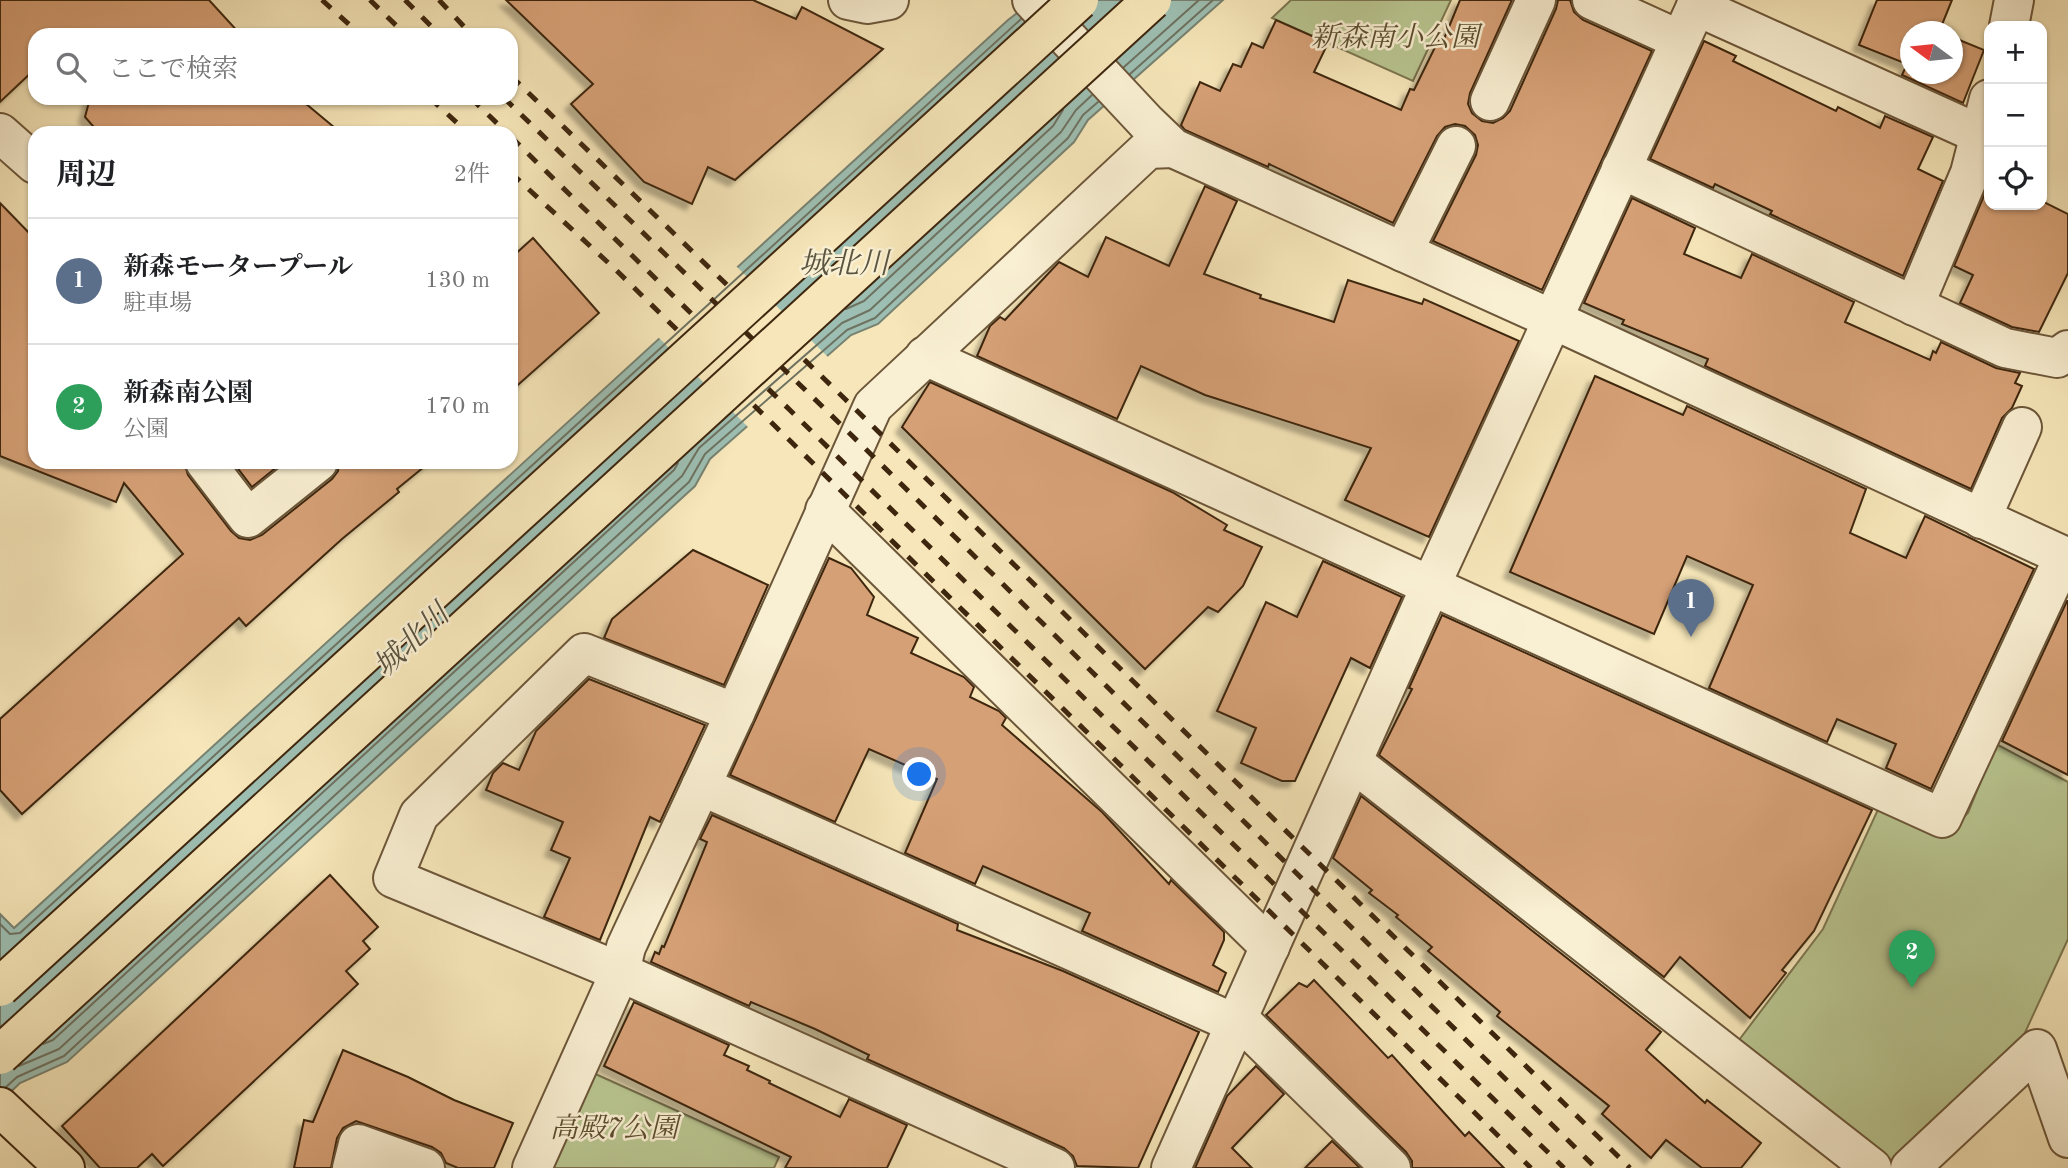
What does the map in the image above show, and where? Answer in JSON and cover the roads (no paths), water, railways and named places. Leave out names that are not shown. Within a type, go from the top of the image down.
[{"type":"main road","points":[[0,987],[1079,0]]},
{"type":"main road","points":[[0,1055],[1152,0]]},
{"type":"main road","points":[[0,1107],[47,1157]]},
{"type":"street","points":[[848,0],[867,4],[889,0]]},
{"type":"street","points":[[925,356],[1941,818],[2066,557],[1403,252],[1160,135],[1032,0]]},
{"type":"street","points":[[1490,101],[1536,0]]},
{"type":"street","points":[[1592,0],[1680,40]]},
{"type":"street","points":[[2010,21],[2014,0]]},
{"type":"street","points":[[1171,1168],[1697,3],[1984,117],[1970,173],[1914,306]]},
{"type":"street","points":[[0,133],[28,158]]},
{"type":"street","points":[[532,1168],[620,972],[626,947],[702,786],[873,406],[1160,135]]},
{"type":"street","points":[[1403,252],[1456,146]]},
{"type":"street","points":[[1621,169],[2005,348],[2057,358],[2068,350]]},
{"type":"street","points":[[1981,519],[2022,427]]},
{"type":"street","points":[[210,469],[248,518],[309,469]]},
{"type":"street","points":[[825,510],[1270,947]]},
{"type":"street","points":[[735,713],[584,653],[419,815],[393,878],[620,972],[1055,1168]]},
{"type":"street","points":[[1354,763],[1872,1168]]},
{"type":"street","points":[[702,786],[1225,1019],[1239,1019],[1391,1168]]},
{"type":"street","points":[[1910,1168],[2037,1049],[2068,1138]]},
{"type":"street","points":[[352,1168],[358,1144],[425,1168]]},
{"type":"water","name":"城北川","points":[[1034,0],[1223,0],[1088,120],[1074,142],[878,324],[851,335],[710,459],[695,486],[67,1062],[20,1083],[0,1102],[0,914],[14,928],[1008,20]]},
{"type":"railway","points":[[322,0],[353,28]]},
{"type":"railway","points":[[370,0],[399,28]]},
{"type":"railway","points":[[405,0],[433,28]]},
{"type":"railway","points":[[439,0],[465,28]]},
{"type":"railway","points":[[518,83],[1630,1168]]},
{"type":"railway","points":[[438,105],[460,126]]},
{"type":"railway","points":[[478,105],[500,126]]},
{"type":"railway","points":[[511,105],[829,413],[1596,1168]]},
{"type":"railway","points":[[518,144],[1564,1168]]},
{"type":"railway","points":[[518,179],[615,269],[1531,1168]]},
{"type":"place","name":"新森モータープール","points":[[1691,637]]},
{"type":"place","name":"新森南公園","points":[[1912,988]]},
{"type":"park label","name":"新森南小公園","points":[[1395,36]]},
{"type":"park label","name":"高殿7公園","points":[[614,1127]]}]
